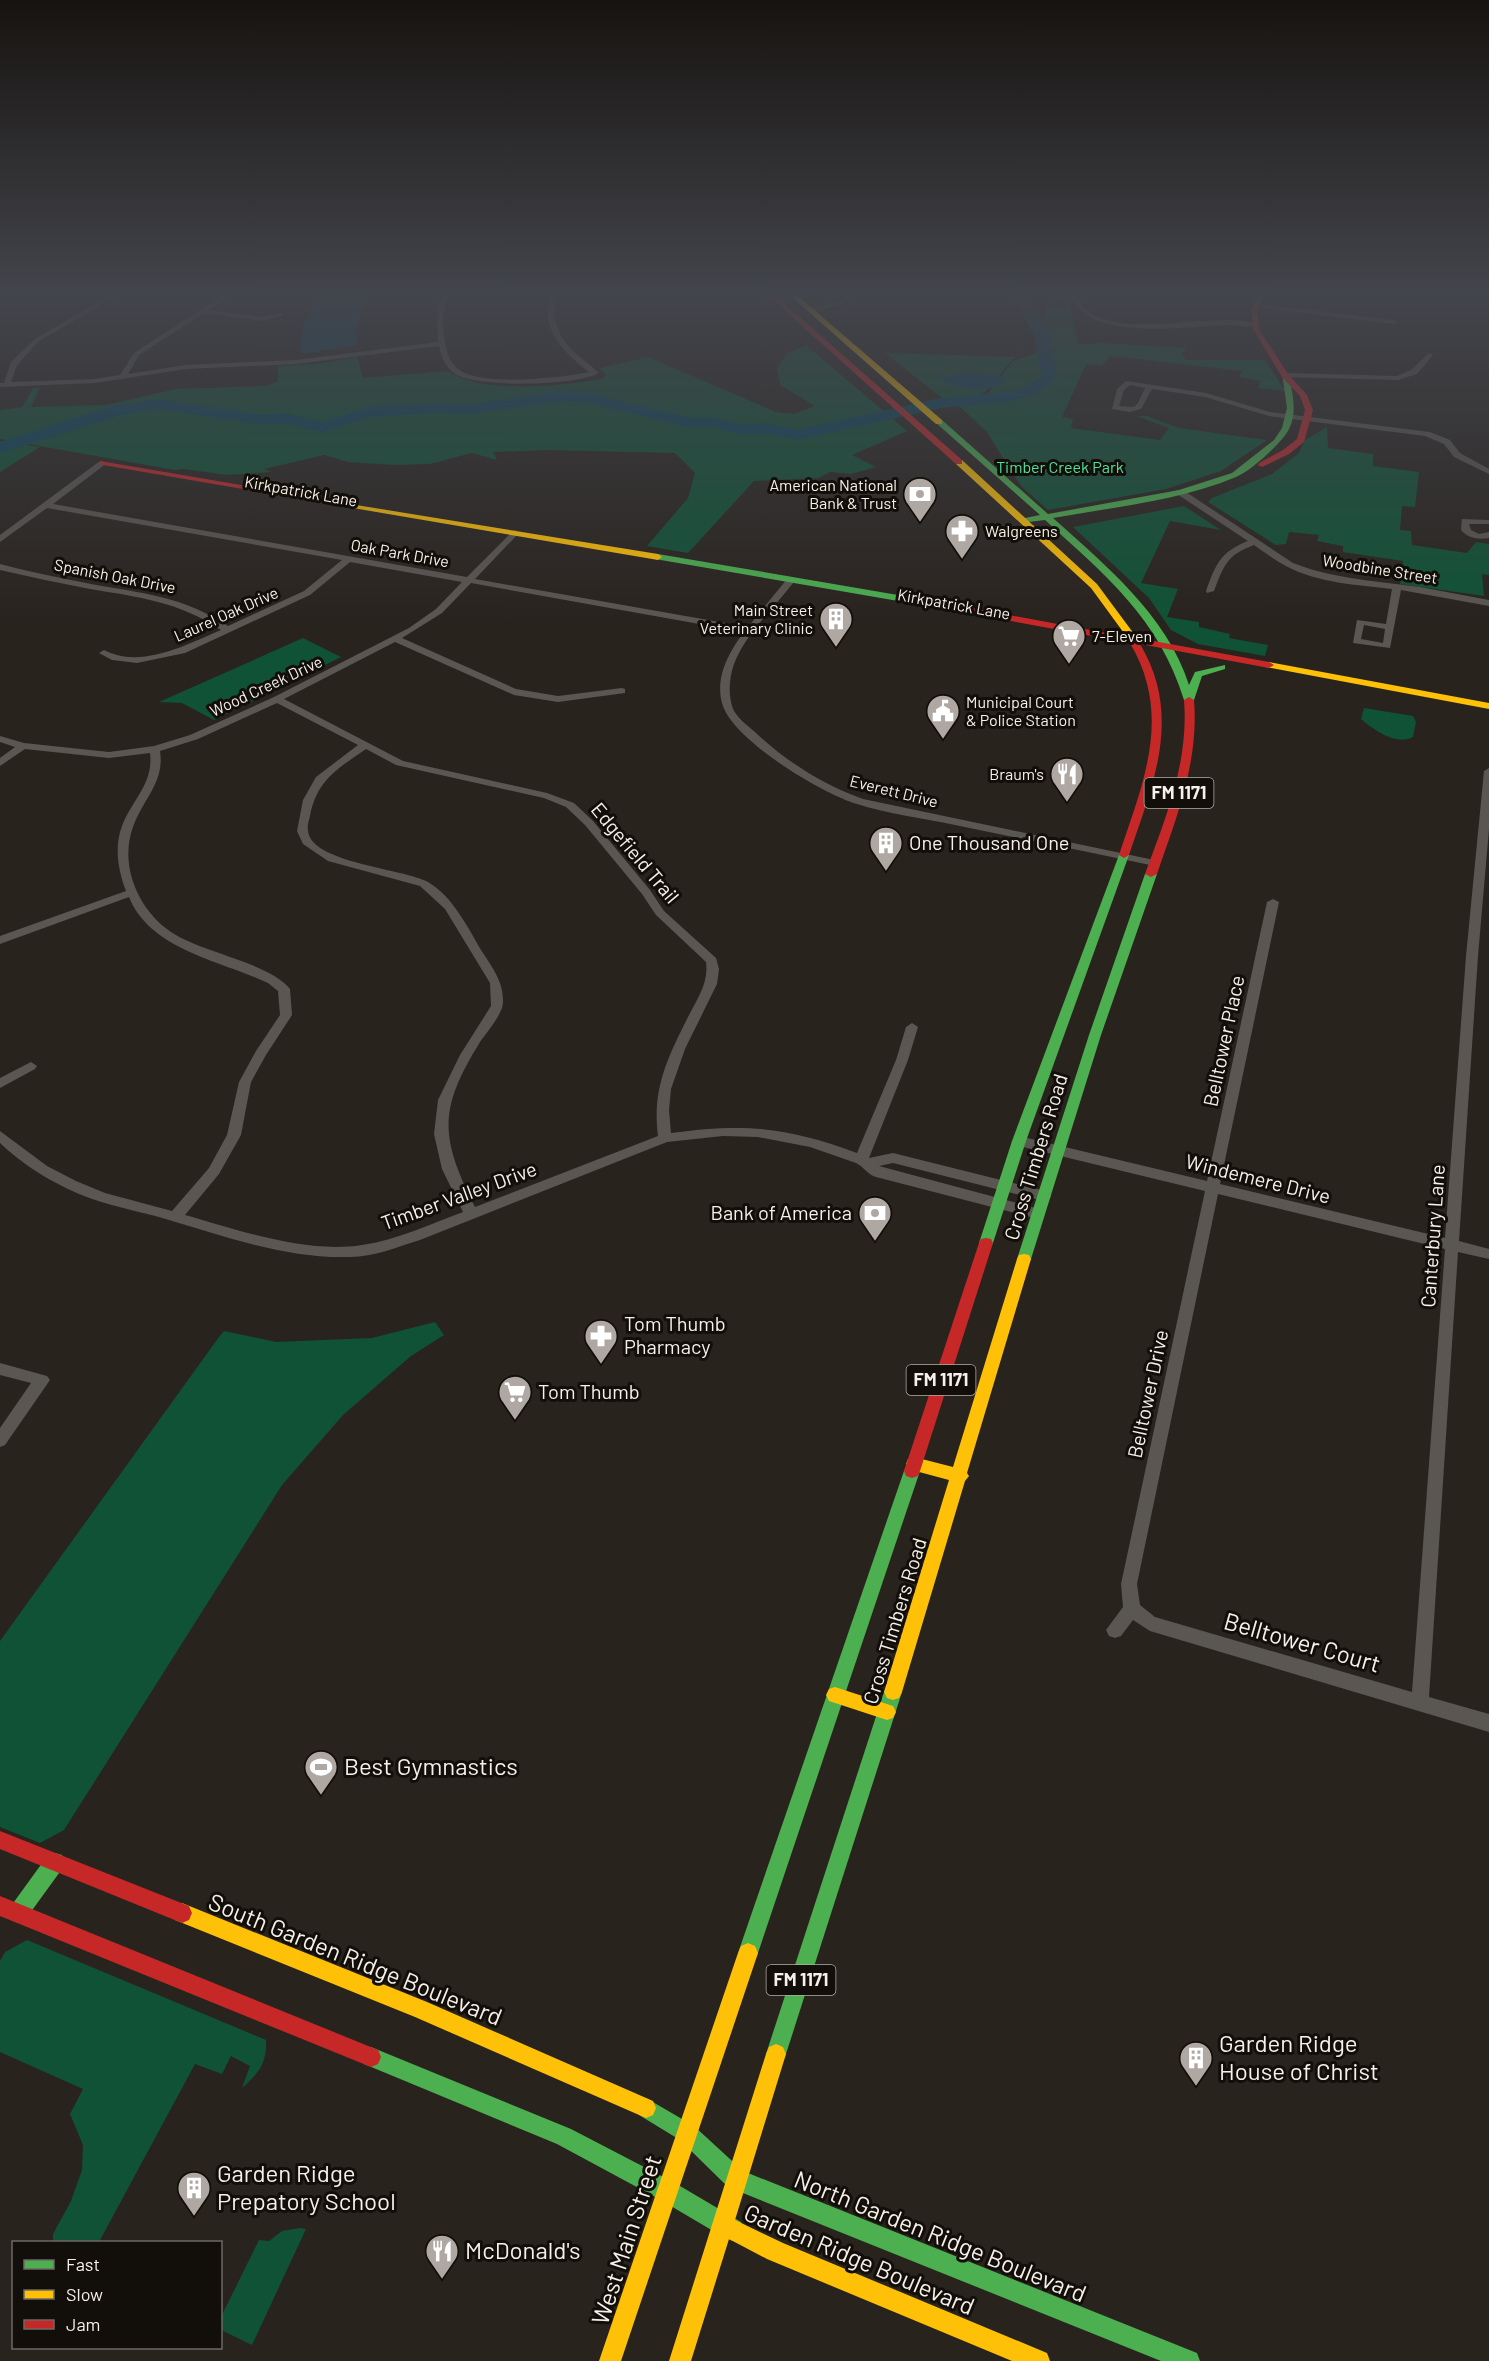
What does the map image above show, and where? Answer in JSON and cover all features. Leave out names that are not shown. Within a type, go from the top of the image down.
[{"type":"main road","name":"Cross Timbers Road","points":[[687,2133],[914,1464],[1018,1141],[1155,863],[1159,801],[1153,768],[1156,739],[1155,693],[1142,653],[1110,605],[1094,586],[891,400]]},
{"type":"main road","name":"Cross Timbers Road","points":[[736,2179],[887,1712],[1059,1150],[1122,856],[1159,801],[1186,774],[1192,743],[1193,724],[1189,697],[1176,659],[1136,602],[1115,579],[1047,517],[913,400]]},
{"type":"main road","points":[[1023,521],[1180,492],[1235,475],[1277,442],[1286,428],[1290,400]]},
{"type":"main road","points":[[1240,470],[1256,468],[1286,452],[1301,440],[1309,410],[1306,400]]},
{"type":"main road","name":"Kirkpatrick Lane","points":[[97,467],[786,586],[916,614],[1222,667],[1278,676],[1398,689]]},
{"type":"main road","name":"Kirkpatrick Lane","points":[[786,586],[926,603],[1133,639],[1489,706]]},
{"type":"main road","points":[[916,614],[926,603]]},
{"type":"main road","points":[[1189,697],[1192,679],[1197,674],[1207,669],[1222,667]]},
{"type":"main road","points":[[914,1464],[961,1476]]},
{"type":"main road","points":[[835,1695],[887,1712]]},
{"type":"main road","name":"South Garden Ridge Boulevard","points":[[0,1840],[420,2009],[639,2104],[687,2133]]},
{"type":"main road","points":[[18,1914],[55,1862]]},
{"type":"main road","points":[[0,1906],[564,2136],[667,2191]]},
{"type":"main road","name":"North Garden Ridge Boulevard","points":[[687,2133],[736,2179],[1189,2361]]},
{"type":"main road","name":"West Main Street","points":[[610,2361],[687,2133]]},
{"type":"main road","name":"FM 1171","points":[[680,2361],[736,2179]]},
{"type":"main road","name":"Garden Ridge Boulevard","points":[[667,2191],[723,2225],[776,2251],[1039,2361]]},
{"type":"street","points":[[1117,400],[1115,407],[1132,410],[1142,407],[1144,400]]},
{"type":"street","points":[[1223,400],[1269,414],[1419,433],[1447,442],[1457,455],[1489,472]]},
{"type":"street","points":[[0,538],[97,467]]},
{"type":"street","name":"Woodbine Street","points":[[1180,492],[1290,565],[1316,575],[1489,603]]},
{"type":"street","name":"Oak Park Drive","points":[[45,505],[750,630]]},
{"type":"street","points":[[1489,522],[1465,521],[1465,530],[1470,534],[1482,537],[1489,535]]},
{"type":"street","name":"Wood Creek Drive","points":[[0,739],[22,746],[109,755],[155,749],[194,737],[277,699],[396,639],[429,618],[509,538]]},
{"type":"street","points":[[1210,591],[1224,556],[1232,550],[1254,542]]},
{"type":"street","name":"Laurel Oak Drive","points":[[104,653],[115,658],[150,659],[182,651],[307,593],[347,560]]},
{"type":"street","name":"Spanish Oak Drive","points":[[0,567],[21,575],[172,600],[210,618],[229,631]]},
{"type":"street","name":"Everett Drive","points":[[786,586],[750,630],[731,662],[726,679],[729,711],[743,727],[801,775],[830,792],[860,802],[1155,863]]},
{"type":"street","points":[[1390,627],[1397,587]]},
{"type":"street","points":[[396,639],[514,692],[558,699],[622,691]]},
{"type":"street","points":[[485,679],[497,672]]},
{"type":"street","name":"Edgefield Trail","points":[[277,699],[400,763],[547,796],[570,805],[589,823],[646,892],[660,913],[712,961],[714,971],[710,988],[676,1054],[666,1084],[661,1108],[665,1138]]},
{"type":"street","points":[[0,763],[22,746]]},
{"type":"street","points":[[364,746],[320,779],[308,800],[302,831],[307,842],[332,859],[424,884],[448,907],[496,983],[497,1006],[466,1055],[444,1100],[441,1134],[445,1154],[449,1169],[471,1214]]},
{"type":"street","points":[[155,749],[159,764],[153,781],[127,826],[123,867],[130,893],[143,913],[169,938],[193,950],[272,980],[284,989],[286,1002],[286,1015],[260,1054],[245,1082],[234,1135],[214,1172],[175,1217]]},
{"type":"street","name":"Canterbury Lane","points":[[1420,1703],[1477,888],[1489,771]]},
{"type":"street","points":[[0,940],[130,893]]},
{"type":"street","name":"Belltower Place","points":[[1212,1188],[1273,902]]},
{"type":"street","points":[[866,1162],[912,1027]]},
{"type":"street","points":[[0,1084],[31,1066]]},
{"type":"street","name":"Timber Valley Drive","points":[[0,1136],[29,1162],[72,1186],[262,1241],[303,1249],[346,1252],[392,1244],[665,1138],[756,1132],[800,1140],[866,1162],[876,1172],[1038,1214]]},
{"type":"street","name":"Windemere Drive","points":[[1018,1141],[1489,1254]]},
{"type":"street","name":"Timber Valley Drive","points":[[866,1162],[893,1158],[1044,1196]]},
{"type":"street","name":"Belltower Drive","points":[[1132,1609],[1129,1584],[1212,1188]]},
{"type":"street","points":[[0,1369],[42,1380],[0,1440]]},
{"type":"street","points":[[1114,1630],[1132,1609]]},
{"type":"street","name":"Belltower Court","points":[[1132,1609],[1150,1623],[1489,1723]]},
{"type":"green space","points":[[26,400],[34,400],[31,407],[106,405],[127,400],[748,400],[776,412],[794,414],[815,406],[805,400],[871,400],[907,431],[852,455],[876,467],[851,474],[830,472],[818,478],[754,481],[688,553],[647,546],[688,498],[695,473],[675,453],[547,450],[493,452],[497,460],[472,453],[430,464],[394,465],[348,462],[324,455],[264,469],[272,472],[227,475],[175,470],[0,439],[0,410],[22,407]]},
{"type":"green space","points":[[945,400],[964,400],[951,405]]},
{"type":"green space","name":"Timber Creek Park","points":[[972,400],[1070,400],[1062,417],[1073,419],[1071,428],[1160,440],[1169,428],[1136,416],[1147,416],[1179,428],[1267,440],[1221,471],[1166,489],[1048,510],[1021,486],[986,431],[959,406]]},
{"type":"green space","points":[[1327,427],[1328,448],[1373,454],[1373,466],[1419,472],[1415,507],[1402,506],[1400,530],[1411,531],[1412,545],[1467,553],[1476,542],[1489,544],[1489,575],[1482,574],[1484,596],[1400,584],[1403,561],[1343,552],[1343,546],[1317,541],[1319,535],[1289,532],[1286,544],[1276,545],[1208,502],[1212,498],[1272,474],[1299,453],[1305,440]]},
{"type":"green space","points":[[0,441],[40,447],[0,472]]},
{"type":"green space","name":"Timber Creek Park","points":[[1184,506],[1221,530],[1170,521],[1141,583],[1178,589],[1167,617],[1199,622],[1199,627],[1230,634],[1229,638],[1268,645],[1265,656],[1198,644],[1171,630],[1149,598],[1073,527]]},
{"type":"green space","points":[[303,638],[341,657],[214,720],[182,703],[159,702]]},
{"type":"green space","points":[[1364,708],[1413,716],[1416,722],[1413,737],[1400,740],[1379,732],[1361,719]]},
{"type":"green space","points":[[435,1322],[444,1335],[411,1356],[343,1415],[282,1485],[64,1830],[40,1843],[0,1827],[0,1641],[224,1331],[276,1342],[372,1338]]},
{"type":"green space","points":[[27,1940],[266,2040],[261,2067],[242,2088],[250,2066],[231,2056],[222,2074],[195,2064],[100,2241],[53,2241],[53,2234],[71,2201],[82,2170],[83,2145],[70,2114],[83,2089],[0,2052],[0,1961],[5,1952]]},
{"type":"green space","points":[[306,2229],[252,2345],[222,2330],[222,2315],[259,2240],[269,2241],[282,2231]]},
{"type":"waterway","points":[[0,448],[119,410],[158,404],[262,420],[283,418],[323,427],[369,412],[431,408],[472,409],[533,400]]},
{"type":"waterway","points":[[597,400],[687,422],[715,423],[743,430],[767,429],[797,435],[941,403],[954,404],[980,400]]},
{"type":"traffic: fast","points":[[1023,521],[1180,492],[1235,475],[1277,442],[1286,428],[1291,408],[1290,400]]},
{"type":"traffic: fast","points":[[939,422],[1082,549],[1139,606],[1170,650],[1189,700]]},
{"type":"traffic: fast","points":[[658,557],[933,604]]},
{"type":"traffic: fast","points":[[1189,697],[1198,674],[1222,667]]},
{"type":"traffic: fast","points":[[986,1243],[1019,1141],[1124,855]]},
{"type":"traffic: fast","points":[[1024,1259],[1095,1035],[1151,874]]},
{"type":"traffic: fast","points":[[748,1953],[912,1471]]},
{"type":"traffic: fast","points":[[776,2054],[893,1692]]},
{"type":"traffic: fast","points":[[18,1913],[55,1862]]},
{"type":"traffic: fast","points":[[371,2057],[564,2136],[667,2191],[733,2230]]},
{"type":"traffic: fast","points":[[646,2108],[687,2133],[736,2179],[1189,2361]]},
{"type":"traffic: slow","points":[[914,400],[939,422]]},
{"type":"traffic: slow","points":[[959,462],[1094,586],[1132,638]]},
{"type":"traffic: slow","points":[[347,505],[658,557]]},
{"type":"traffic: slow","points":[[1269,665],[1489,706]]},
{"type":"traffic: slow","points":[[893,1692],[1024,1259]]},
{"type":"traffic: slow","points":[[914,1464],[961,1476]]},
{"type":"traffic: slow","points":[[835,1695],[887,1712]]},
{"type":"traffic: slow","points":[[182,1913],[420,2009],[646,2108]]},
{"type":"traffic: slow","points":[[610,2361],[748,1953]]},
{"type":"traffic: slow","points":[[680,2361],[776,2054]]},
{"type":"traffic: slow","points":[[733,2230],[775,2251],[1039,2361]]},
{"type":"traffic: jam","points":[[889,400],[959,462]]},
{"type":"traffic: jam","points":[[1262,465],[1286,452],[1301,440],[1309,410],[1305,400]]},
{"type":"traffic: jam","points":[[103,463],[347,505]]},
{"type":"traffic: jam","points":[[933,604],[1269,665]]},
{"type":"traffic: jam","points":[[1124,855],[1144,801],[1156,751],[1157,734],[1152,684],[1132,638]]},
{"type":"traffic: jam","points":[[1151,874],[1174,810],[1186,766],[1190,744],[1189,700]]},
{"type":"traffic: jam","points":[[912,1471],[986,1243]]},
{"type":"traffic: jam","points":[[0,1840],[182,1913]]},
{"type":"traffic: jam","points":[[0,1906],[371,2057]]},
{"type":"place","name":"American National Bank & Trust","points":[[920,523]]},
{"type":"place","name":"Walgreens","points":[[962,560]]},
{"type":"place","name":"Main Street Veterinary Clinic","points":[[836,648]]},
{"type":"place","name":"7-Eleven","points":[[1069,665]]},
{"type":"place","name":"Municipal Court & Police Station","points":[[943,740]]},
{"type":"place","name":"Braum's","points":[[1067,803]]},
{"type":"place","name":"One Thousand One","points":[[886,872]]},
{"type":"place","name":"Bank of America","points":[[875,1242]]},
{"type":"place","name":"Tom Thumb Pharmacy","points":[[601,1365]]},
{"type":"place","name":"Tom Thumb","points":[[515,1421]]},
{"type":"place","name":"Best Gymnastics","points":[[321,1796]]},
{"type":"place","name":"Garden Ridge House of Christ","points":[[1196,2087]]},
{"type":"place","name":"Garden Ridge Prepatory School","points":[[194,2217]]},
{"type":"place","name":"McDonald's","points":[[442,2280]]}]
